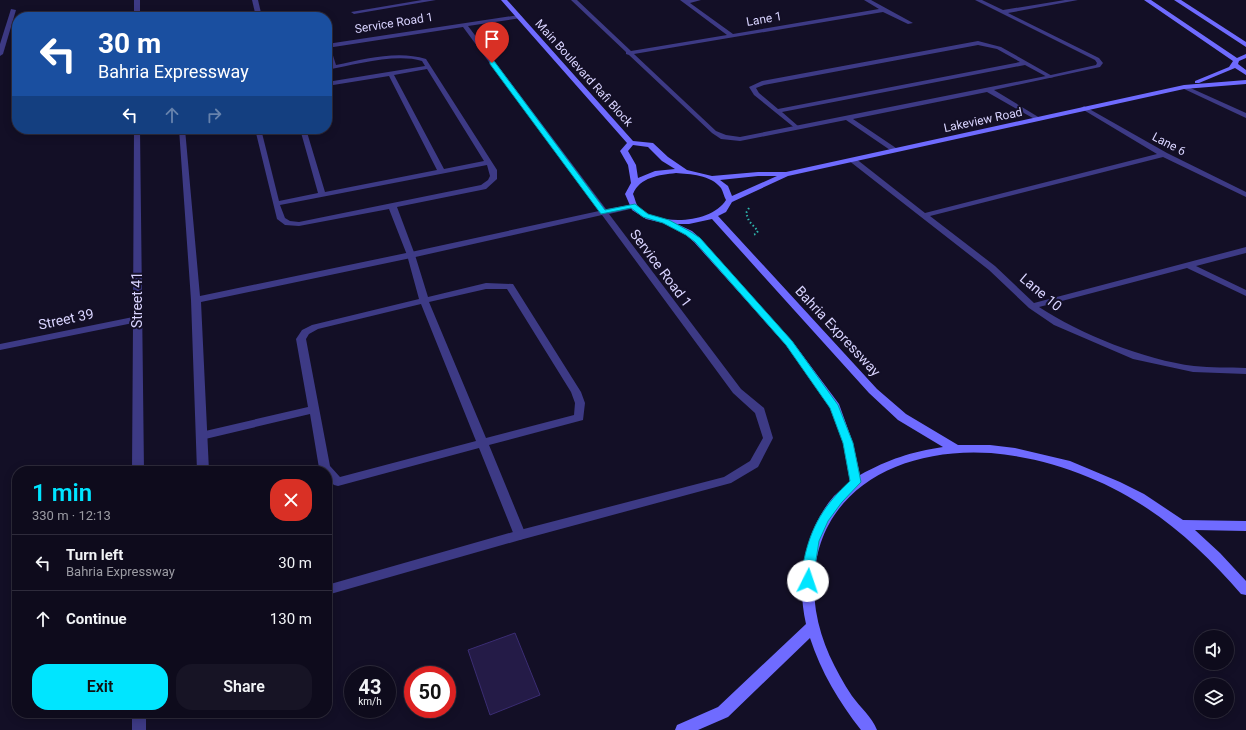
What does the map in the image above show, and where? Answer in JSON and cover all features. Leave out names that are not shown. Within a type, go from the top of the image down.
[{"type":"main road","name":"Main Boulevard Rafi Block","points":[[504,0],[631,143]]},
{"type":"main road","points":[[1147,0],[1236,62],[1238,68],[1246,73]]},
{"type":"main road","points":[[1178,0],[1246,45]]},
{"type":"main road","points":[[1184,87],[1231,68],[1236,62],[1246,56]]},
{"type":"main road","points":[[1184,87],[1246,82]]},
{"type":"main road","name":"Lakeview Road","points":[[786,174],[1184,87]]},
{"type":"main road","points":[[635,183],[632,165],[624,151],[631,143],[650,146],[665,159],[685,172]]},
{"type":"main road","points":[[786,174],[769,173],[711,178],[685,172],[668,172],[653,174],[635,183],[629,194],[632,206],[646,216],[666,222],[697,240],[789,343],[834,407],[848,443],[856,482]]},
{"type":"main road","points":[[666,222],[692,222],[714,216],[724,209],[729,201],[750,189],[775,181],[786,174]]},
{"type":"main road","points":[[711,178],[723,186],[727,191],[729,201]]},
{"type":"main road","name":"Bahria Expressway","points":[[714,216],[873,391],[902,417],[955,449]]},
{"type":"main road","points":[[870,730],[843,694],[824,660],[813,626],[808,588],[808,567],[814,541],[828,514],[838,499],[856,482],[885,465],[911,456],[955,449],[991,449],[1029,454],[1068,465],[1106,480],[1145,500],[1182,525],[1220,559],[1246,590]]},
{"type":"main road","points":[[1182,525],[1246,526]]},
{"type":"main road","points":[[682,730],[723,712],[813,626]]},
{"type":"street","points":[[137,0],[137,12]]},
{"type":"street","points":[[255,0],[258,12]]},
{"type":"street","points":[[354,12],[433,0]]},
{"type":"street","points":[[574,0],[628,53],[714,132],[724,137],[740,139],[1051,77],[1098,66],[1100,63],[1097,59],[978,0]]},
{"type":"street","points":[[684,1],[698,0]]},
{"type":"street","points":[[867,0],[910,23]]},
{"type":"street","points":[[1001,12],[1075,0]]},
{"type":"street","points":[[684,1],[732,36]]},
{"type":"street","name":"Lane 1","points":[[628,53],[884,10]]},
{"type":"street","points":[[0,54],[12,13]]},
{"type":"street","name":"Service Road 1","points":[[332,45],[519,17]]},
{"type":"street","name":"Service Road 1","points":[[332,589],[520,535],[727,480],[754,464],[768,438],[760,411],[736,391],[464,25]]},
{"type":"street","points":[[796,127],[756,94],[752,87],[762,83],[978,43],[999,48],[1051,77]]},
{"type":"street","points":[[259,134],[276,204],[281,219],[288,223],[299,224],[483,187],[494,178],[494,172],[489,162],[424,60],[419,57],[406,56],[332,68]]},
{"type":"street","points":[[777,111],[1026,63]]},
{"type":"street","points":[[332,83],[429,67]]},
{"type":"street","points":[[391,74],[441,171]]},
{"type":"street","points":[[1184,87],[1246,116]]},
{"type":"street","points":[[987,89],[1038,119]]},
{"type":"street","name":"Lane 6","points":[[1084,108],[1164,154],[1209,178],[1246,195]]},
{"type":"street","points":[[846,117],[893,150]]},
{"type":"street","name":"Street 41","points":[[137,134],[138,466]]},
{"type":"street","points":[[182,134],[196,300],[203,466]]},
{"type":"street","points":[[304,134],[322,195]]},
{"type":"street","points":[[926,215],[1164,154]]},
{"type":"street","name":"Lane 10","points":[[852,160],[926,215],[992,268],[1032,306],[1057,323],[1133,356],[1193,369],[1246,371]]},
{"type":"street","points":[[276,204],[489,162]]},
{"type":"street","points":[[392,206],[411,255],[424,301],[520,535]]},
{"type":"street","points":[[196,300],[411,255],[632,206]]},
{"type":"street","points":[[1032,306],[1246,250]]},
{"type":"street","points":[[1188,265],[1246,293]]},
{"type":"street","points":[[325,466],[301,338],[305,332],[315,327],[486,286],[510,286],[576,392],[580,403],[579,417],[338,482],[332,476]]},
{"type":"street","name":"Street 39","points":[[0,347],[138,319]]},
{"type":"street","points":[[201,436],[314,409]]},
{"type":"street","points":[[139,718],[139,730]]},
{"type":"building","points":[[515,633],[540,695],[490,715],[468,650]]},
{"type":"route","points":[[492,63],[603,213],[632,206],[646,216],[666,222],[697,240],[789,343],[834,407],[848,443],[856,482],[838,499],[824,519],[814,541],[808,567],[808,581]]}]
